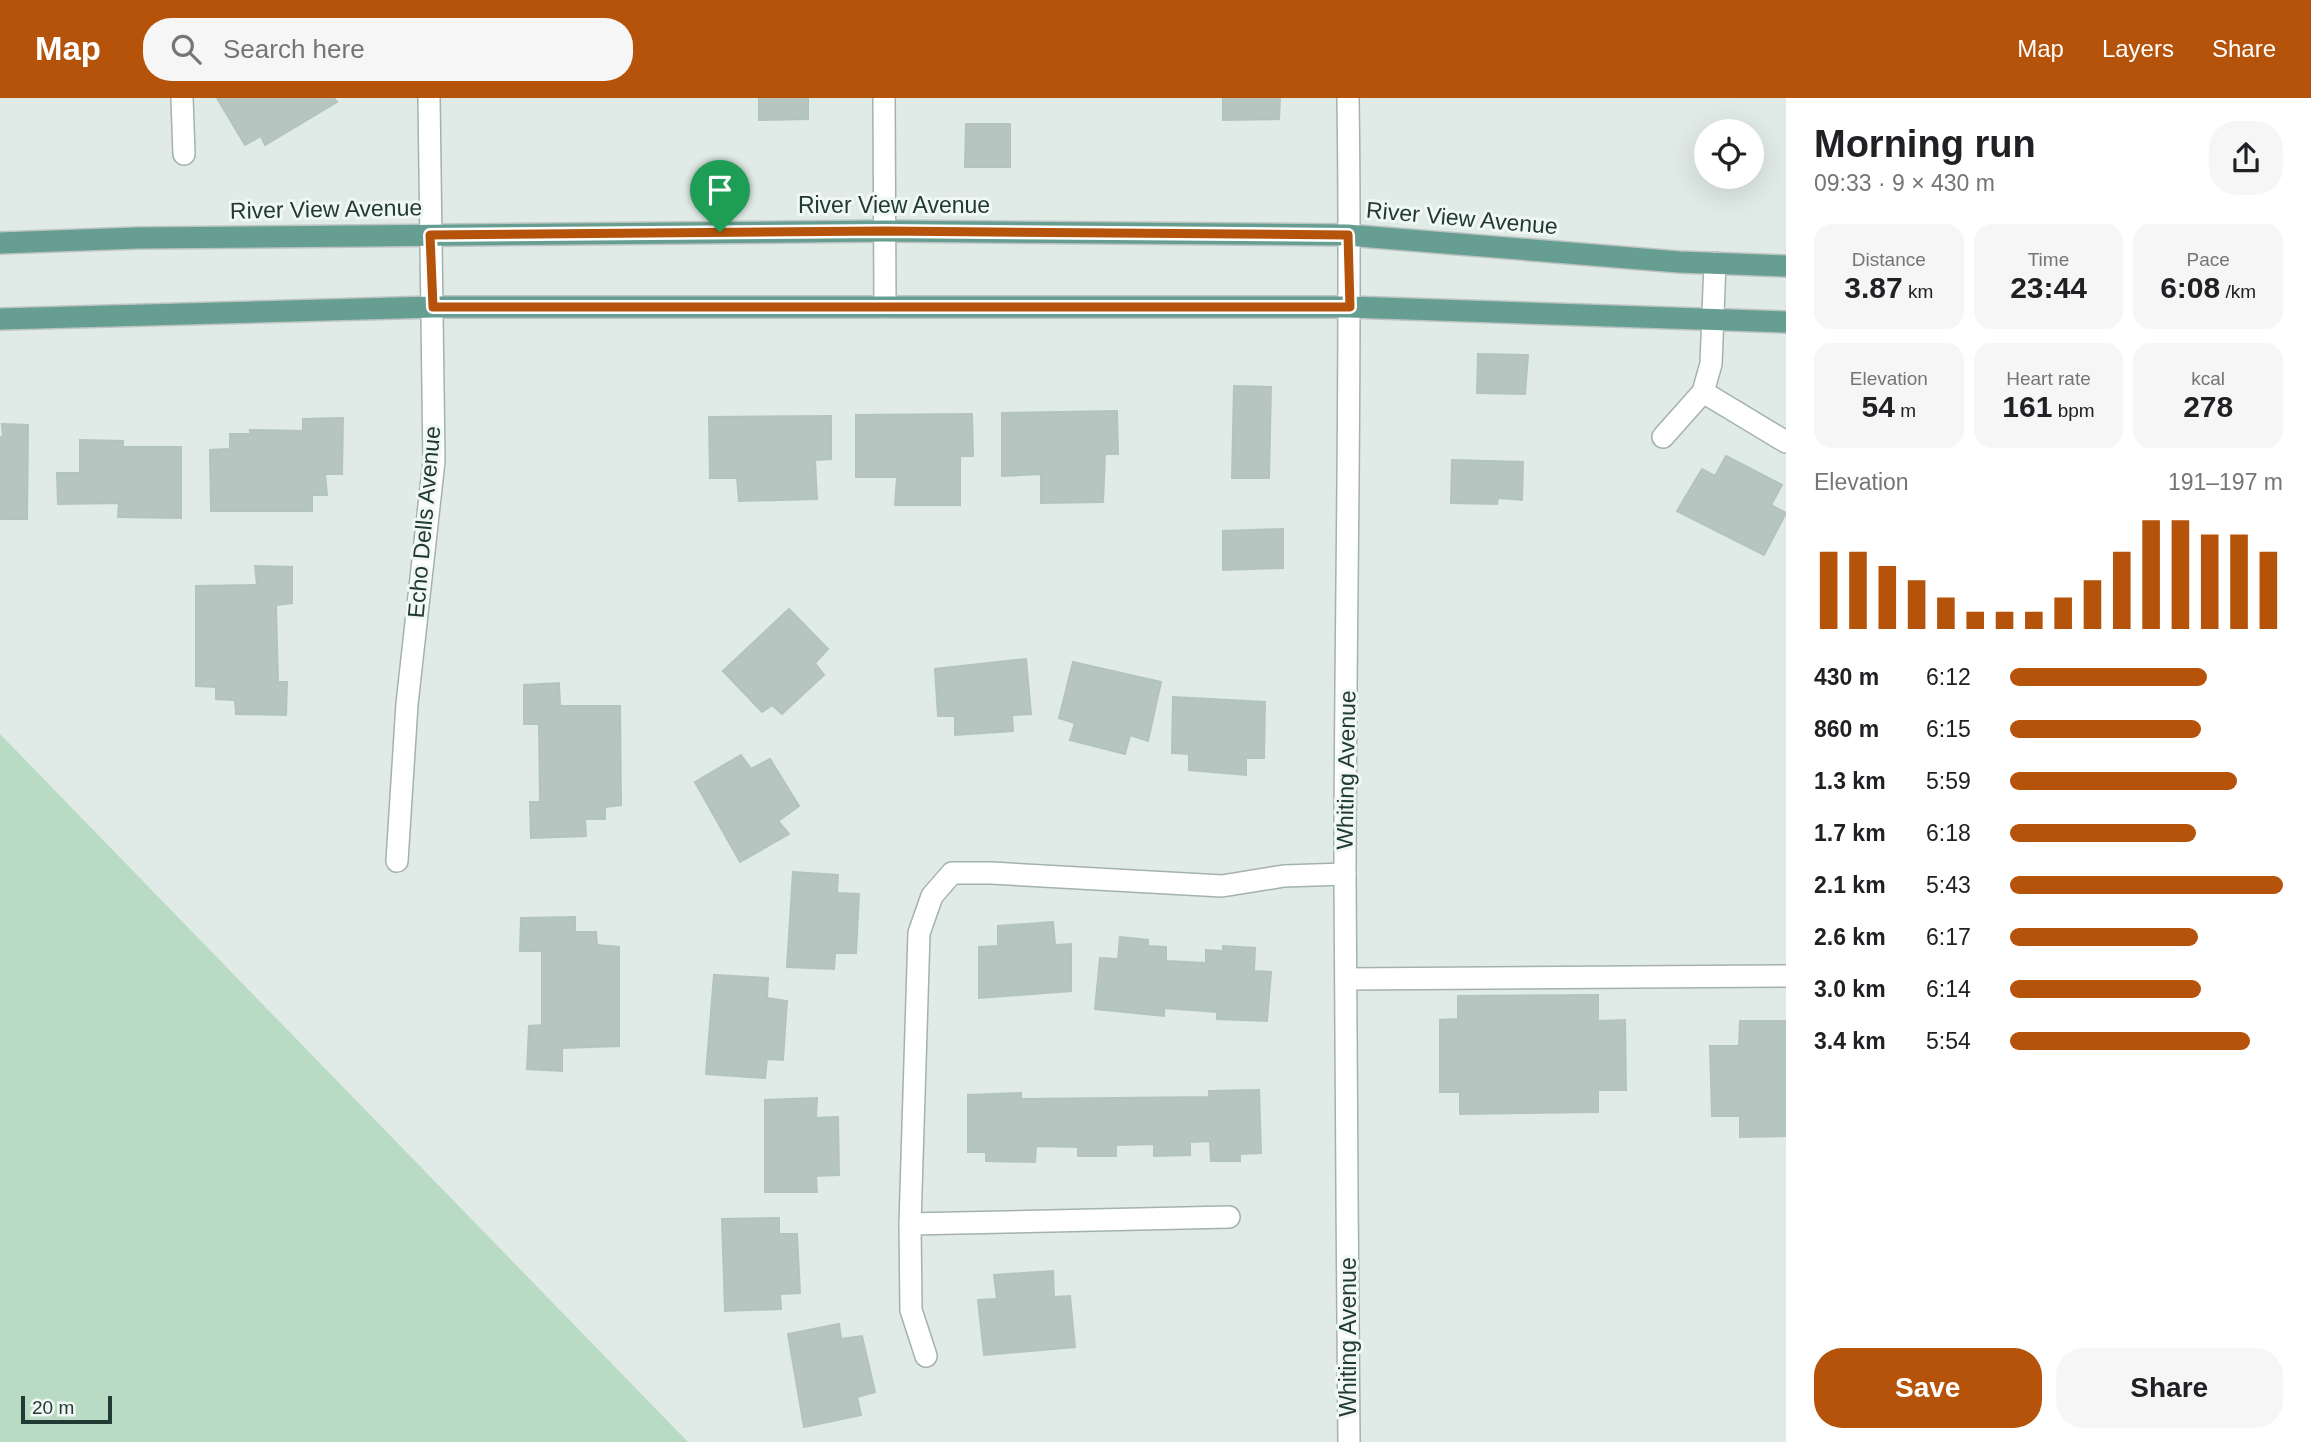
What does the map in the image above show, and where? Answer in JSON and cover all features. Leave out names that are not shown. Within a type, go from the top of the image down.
[{"type":"main road","name":"River View Avenue","points":[[0,243],[137,238],[885,231],[1348,235],[1665,261],[1786,266]]},
{"type":"main road","points":[[0,319],[433,307],[1350,307],[1786,323]]},
{"type":"street","points":[[182,98],[184,154]]},
{"type":"street","name":"Echo Dells Avenue","points":[[397,861],[407,704],[434,461],[429,98]]},
{"type":"street","points":[[884,98],[885,307]]},
{"type":"street","name":"Whiting Avenue","points":[[1348,98],[1350,307],[1345,874],[1349,1442]]},
{"type":"street","points":[[1663,437],[1703,392],[1711,364],[1715,263]]},
{"type":"street","points":[[1703,392],[1786,442]]},
{"type":"street","points":[[926,1356],[911,1310],[910,1224],[919,933],[932,896],[952,873],[1222,886],[1284,876],[1345,874]]},
{"type":"street","points":[[1346,979],[1786,976]]},
{"type":"street","points":[[910,1224],[1229,1217]]},
{"type":"green space","points":[[0,734],[688,1442],[0,1442]]},
{"type":"building","points":[[217,98],[334,98],[337,102],[265,145],[261,136],[245,145]]},
{"type":"building","points":[[759,98],[808,98],[808,119],[759,120]]},
{"type":"building","points":[[1223,98],[1280,98],[1279,119],[1223,120]]},
{"type":"building","points":[[966,124],[1010,124],[1010,167],[965,167]]},
{"type":"building","points":[[1478,354],[1528,355],[1525,394],[1477,393]]},
{"type":"building","points":[[1234,386],[1271,387],[1269,478],[1232,478]]},
{"type":"building","points":[[1117,411],[1118,454],[1105,454],[1103,502],[1041,503],[1041,474],[1002,476],[1002,413]]},
{"type":"building","points":[[972,414],[973,456],[960,456],[960,505],[895,505],[897,477],[856,477],[856,415]]},
{"type":"building","points":[[831,416],[831,459],[815,460],[817,499],[739,501],[737,478],[710,478],[709,417]]},
{"type":"building","points":[[343,418],[342,474],[325,474],[327,495],[312,495],[312,511],[211,511],[210,450],[230,449],[230,434],[250,434],[250,430],[303,431],[303,419]]},
{"type":"building","points":[[2,424],[28,425],[27,519],[0,519]]},
{"type":"building","points":[[80,440],[123,441],[123,447],[181,447],[181,518],[118,517],[119,503],[58,504],[57,473],[80,473]]},
{"type":"building","points":[[1726,456],[1782,485],[1771,505],[1786,513],[1764,555],[1677,511],[1702,469],[1715,476]]},
{"type":"building","points":[[1452,460],[1523,462],[1522,500],[1498,498],[1497,504],[1451,503]]},
{"type":"building","points":[[1283,529],[1283,568],[1223,570],[1223,531]]},
{"type":"building","points":[[255,566],[292,567],[292,603],[276,605],[278,682],[287,682],[286,715],[236,714],[235,700],[216,699],[216,687],[196,686],[196,586],[257,585]]},
{"type":"building","points":[[789,609],[828,649],[815,663],[824,675],[782,714],[772,705],[762,712],[723,671]]},
{"type":"building","points":[[1026,659],[1031,714],[1012,715],[1013,731],[955,735],[955,716],[938,716],[935,669]]},
{"type":"building","points":[[1073,662],[1161,682],[1148,741],[1130,735],[1125,754],[1070,740],[1075,723],[1059,718]]},
{"type":"building","points":[[559,683],[560,706],[620,706],[621,805],[605,807],[605,819],[585,819],[586,836],[531,838],[530,802],[540,802],[539,724],[524,724],[524,685]]},
{"type":"building","points":[[1173,697],[1265,702],[1264,758],[1246,758],[1246,775],[1189,770],[1189,754],[1172,753]]},
{"type":"building","points":[[741,755],[751,769],[770,759],[799,806],[778,821],[789,834],[740,862],[695,782]]},
{"type":"building","points":[[793,872],[838,875],[837,893],[859,894],[856,953],[835,953],[834,969],[787,967]]},
{"type":"building","points":[[575,917],[575,932],[596,932],[597,945],[619,947],[619,1046],[562,1048],[562,1071],[527,1069],[529,1026],[542,1025],[542,951],[520,951],[521,918]]},
{"type":"building","points":[[1053,922],[1055,945],[1071,944],[1071,991],[979,998],[979,947],[998,946],[998,926]]},
{"type":"building","points":[[1120,937],[1148,940],[1148,946],[1166,947],[1166,961],[1206,963],[1206,950],[1223,951],[1223,946],[1255,948],[1254,971],[1271,972],[1267,1021],[1217,1019],[1217,1012],[1164,1008],[1164,1016],[1095,1009],[1100,958],[1118,959]]},
{"type":"building","points":[[714,975],[768,978],[767,998],[787,1001],[783,1060],[767,1059],[765,1078],[706,1074]]},
{"type":"building","points":[[1598,995],[1598,1021],[1625,1020],[1626,1090],[1598,1090],[1598,1112],[1460,1114],[1460,1092],[1440,1092],[1440,1020],[1458,1019],[1458,996]]},
{"type":"building","points":[[1740,1021],[1786,1021],[1786,1136],[1740,1137],[1740,1116],[1712,1116],[1710,1046],[1739,1046]]},
{"type":"building","points":[[1259,1090],[1261,1153],[1240,1154],[1240,1161],[1211,1161],[1210,1141],[1190,1142],[1190,1155],[1154,1156],[1154,1144],[1116,1145],[1116,1156],[1078,1156],[1078,1147],[1036,1146],[1035,1162],[986,1161],[986,1152],[968,1152],[968,1095],[1021,1093],[1021,1099],[1209,1097],[1209,1091]]},
{"type":"building","points":[[817,1098],[816,1118],[838,1117],[839,1175],[816,1176],[817,1192],[765,1192],[765,1100]]},
{"type":"building","points":[[779,1218],[779,1234],[797,1234],[800,1293],[780,1294],[781,1309],[725,1311],[722,1219]]},
{"type":"building","points":[[1053,1271],[1054,1297],[1070,1296],[1075,1347],[984,1355],[978,1300],[997,1299],[994,1275]]},
{"type":"building","points":[[839,1324],[841,1339],[862,1336],[875,1392],[857,1397],[861,1415],[804,1427],[788,1334]]},
{"type":"route","points":[[720,232],[1348,235],[1350,307],[433,307],[430,235],[720,232]]}]
